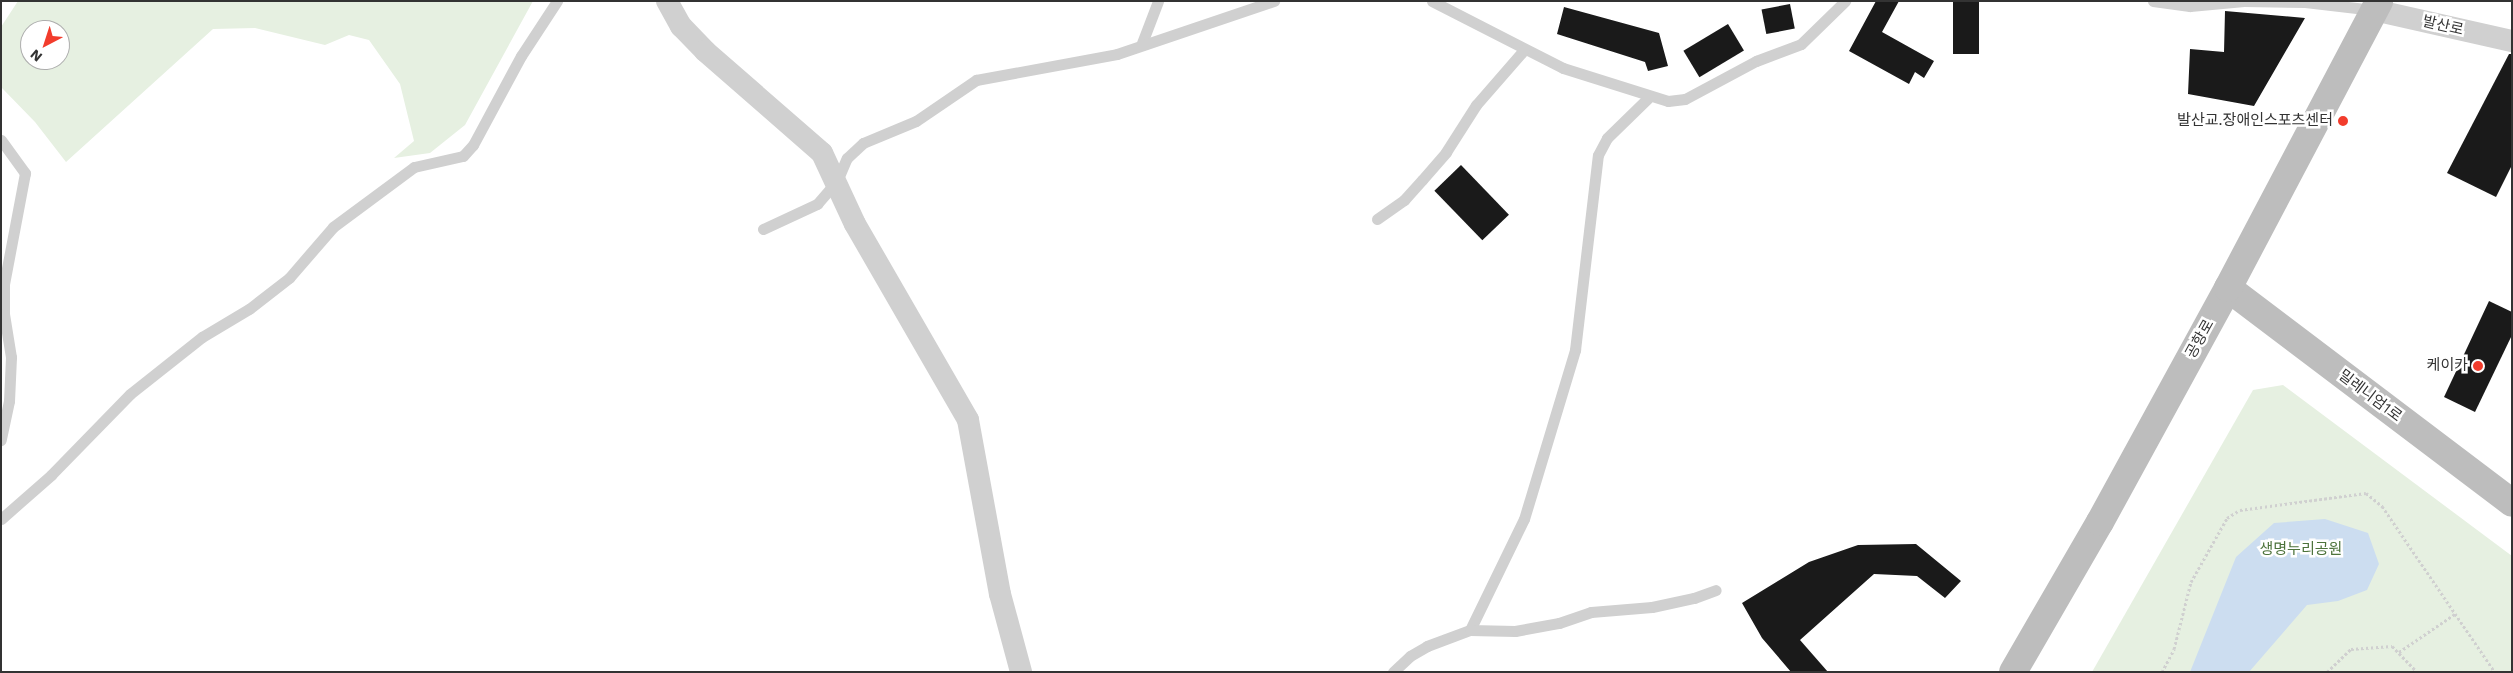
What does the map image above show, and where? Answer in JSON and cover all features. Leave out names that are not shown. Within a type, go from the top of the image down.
[{"type":"main road","name":"공항로","points":[[2012,672],[2100,522],[2228,288],[2376,6]]},
{"type":"main road","name":"밀레니엄1로","points":[[2228,288],[2512,503]]},
{"type":"street","points":[[666,1],[681,26],[705,51],[822,153],[837,181],[855,224],[968,420],[1000,594],[1021,672]]},
{"type":"street","name":"발산로","points":[[2376,6],[2512,41]]},
{"type":"lane","points":[[1,519],[51,475],[130,394],[202,337],[249,308],[289,278],[332,227],[414,167],[463,156],[474,146],[496,100],[556,1]]},
{"type":"lane","points":[[1142,43],[1158,1]]},
{"type":"lane","points":[[1230,14],[1233,1]]},
{"type":"lane","points":[[763,228],[817,204],[837,181],[848,158],[863,143],[916,121],[976,80],[1117,54],[1142,43],[1274,1]]},
{"type":"lane","points":[[1432,1],[1524,50],[1563,68],[1648,98],[1668,101],[1684,98],[1756,61],[1801,44],[1845,1]]},
{"type":"lane","points":[[2153,1],[2190,6],[2244,1],[2376,6]]},
{"type":"lane","points":[[1377,219],[1404,200],[1416,187],[1446,152],[1476,105],[1524,50]]},
{"type":"lane","points":[[1470,630],[1524,519],[1575,350],[1598,155],[1607,138],[1648,98]]},
{"type":"lane","points":[[1,140],[25,173],[4,284],[4,314],[11,357],[9,401],[1,440]]},
{"type":"lane","points":[[1393,672],[1410,656],[1428,646],[1470,630],[1515,631],[1559,623],[1591,612],[1677,602],[1716,590]]},
{"type":"path","points":[[2162,672],[2174,649],[2191,582],[2228,518],[2240,510],[2366,493],[2382,506],[2495,672]]},
{"type":"path","points":[[2399,652],[2455,614]]},
{"type":"path","points":[[2327,672],[2350,649],[2392,646],[2417,672]]},
{"type":"green space","points":[[18,1],[533,1],[465,125],[430,153],[394,158],[414,141],[400,84],[369,40],[349,35],[325,45],[255,28],[213,29],[66,162],[35,122],[1,87],[1,27]]},
{"type":"green space","name":"생명누리공원","points":[[2283,385],[2512,556],[2512,672],[2092,672],[2253,390]]},
{"type":"water","points":[[2325,519],[2368,533],[2379,564],[2367,590],[2338,601],[2307,605],[2249,672],[2190,672],[2236,557],[2274,523]]},
{"type":"building","points":[[1876,1],[1899,1],[1882,32],[1934,61],[1924,78],[1915,72],[1909,84],[1849,51]]},
{"type":"building","points":[[1953,1],[1979,1],[1979,54],[1953,54]]},
{"type":"building","points":[[1790,4],[1795,29],[1766,34],[1762,10]]},
{"type":"building","points":[[1564,7],[1659,33],[1668,66],[1648,71],[1645,62],[1557,34]]},
{"type":"building","points":[[2225,11],[2305,18],[2254,106],[2188,94],[2190,49],[2224,52]]},
{"type":"building","points":[[1728,24],[1744,51],[1699,77],[1683,51]]},
{"type":"building","points":[[2509,54],[2512,54],[2512,165],[2496,197],[2447,173]]},
{"type":"building","points":[[1461,165],[1509,215],[1482,240],[1434,191]]},
{"type":"building","name":"케이카","points":[[2489,301],[2512,312],[2512,335],[2475,412],[2444,397]]},
{"type":"building","points":[[1916,544],[1961,581],[1945,598],[1917,576],[1874,574],[1800,640],[1828,672],[1791,672],[1762,638],[1742,603],[1809,562],[1858,545]]},
{"type":"place","name":"발산교.장애인스포츠센터","points":[[2343,121]]},
{"type":"place","name":"케이카","points":[[2478,366]]}]
